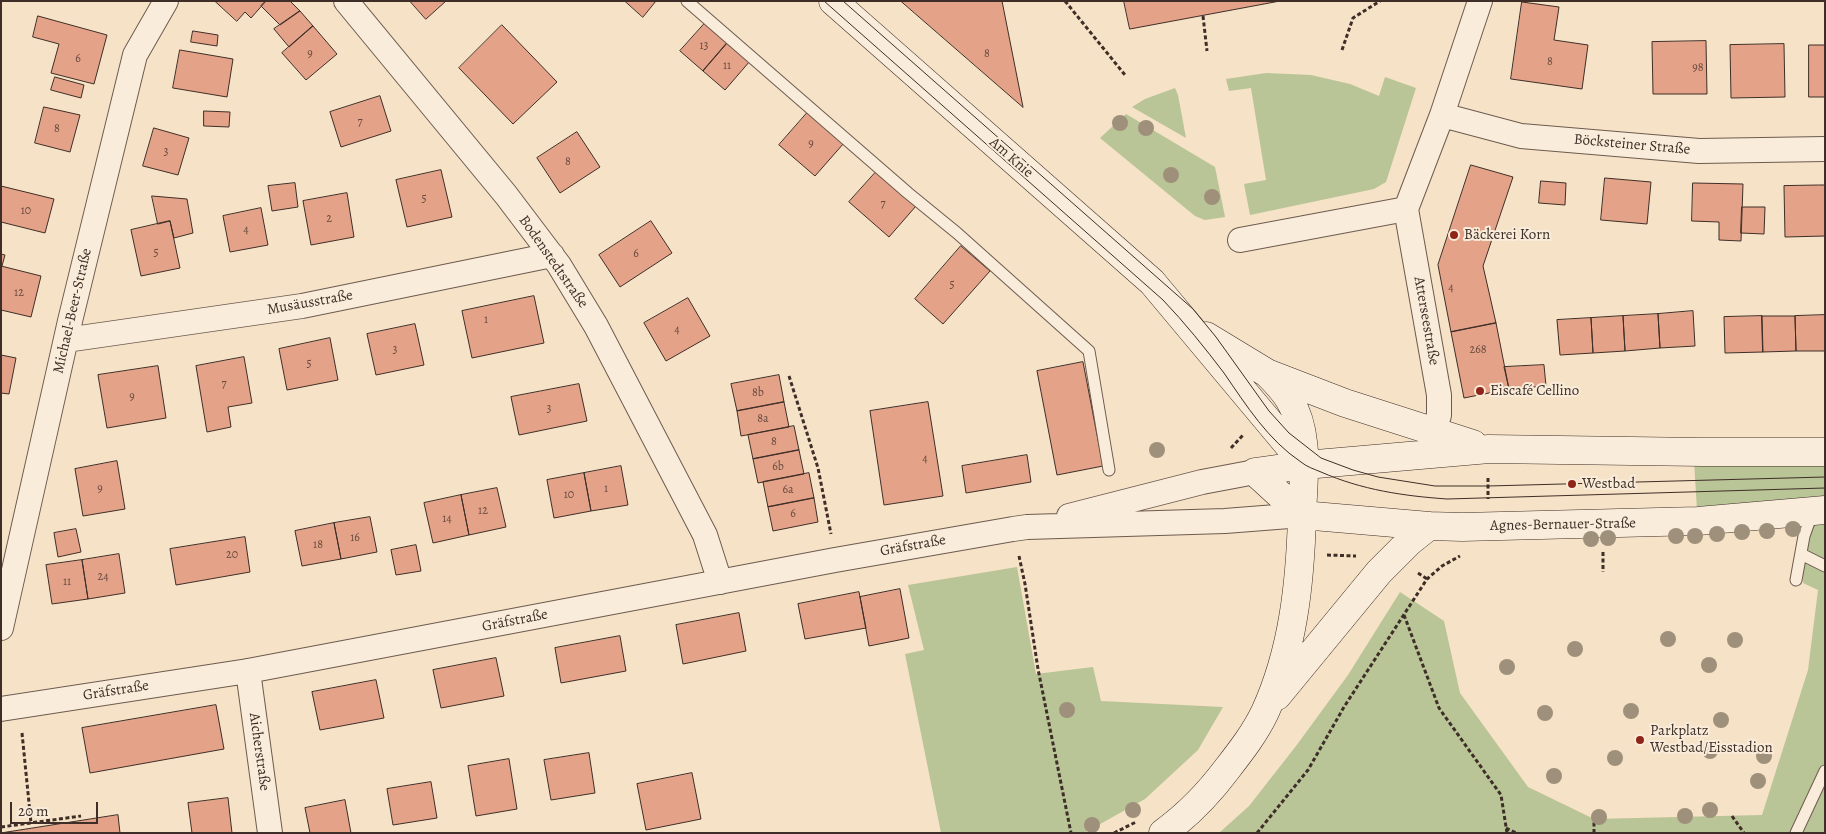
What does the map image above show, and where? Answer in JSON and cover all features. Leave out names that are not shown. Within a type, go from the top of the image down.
[{"type":"main road","name":"Am Knie","points":[[833,1],[1152,282],[1305,465]]},
{"type":"main road","name":"Am Knie","points":[[1184,320],[1217,343],[1267,373],[1346,403],[1434,432]]},
{"type":"main road","points":[[1265,712],[1291,632],[1301,567],[1305,465],[1302,438],[1294,408],[1285,392],[1267,373]]},
{"type":"main road","points":[[1434,432],[1489,449]]},
{"type":"main road","points":[[1255,472],[1332,462],[1489,449],[1825,452]]},
{"type":"main road","points":[[1255,472],[1302,516]]},
{"type":"main road","name":"Agnes-Bernauer-Straße","points":[[1302,516],[1430,526],[1568,526],[1698,521],[1819,510]]},
{"type":"main road","points":[[1163,833],[1208,794],[1252,735],[1265,712],[1379,572],[1409,542],[1430,526]]},
{"type":"street","name":"Michael-Beer-Straße","points":[[1,628],[66,340],[135,56],[166,1]]},
{"type":"street","name":"Bodenstedtstraße","points":[[346,1],[506,195],[552,255],[596,326],[701,526],[720,582]]},
{"type":"street","points":[[1240,240],[1406,209],[1442,115],[1480,1]]},
{"type":"street","name":"Böcksteiner Straße","points":[[1442,115],[1521,136],[1699,151],[1825,150]]},
{"type":"street","name":"Atterseestraße","points":[[1406,209],[1439,395],[1439,415],[1434,432]]},
{"type":"street","name":"Musäusstraße","points":[[66,340],[302,306],[552,255]]},
{"type":"street","name":"Gräfstraße","points":[[1,709],[248,671],[836,560],[1020,528],[1195,484],[1255,472]]},
{"type":"street","name":"Gräfstraße","points":[[1020,528],[1225,521],[1302,516]]},
{"type":"street","name":"Aicherstraße","points":[[248,671],[270,833]]},
{"type":"lane","points":[[687,1],[908,193],[957,233],[1089,351],[1109,470]]},
{"type":"lane","points":[[1796,580],[1804,536],[1819,510]]},
{"type":"lane","points":[[1801,554],[1825,566]]},
{"type":"lane","points":[[1796,833],[1825,771]]},
{"type":"path","points":[[1065,1],[1125,74]]},
{"type":"path","points":[[1342,50],[1353,18],[1380,1]]},
{"type":"path","points":[[1203,16],[1207,51]]},
{"type":"path","points":[[789,376],[818,468],[836,560]]},
{"type":"path","points":[[1020,528],[1038,668],[1071,833]]},
{"type":"path","points":[[1603,549],[1603,572]]},
{"type":"path","points":[[1257,833],[1308,770],[1344,707],[1428,579],[1442,566],[1459,556],[1467,554]]},
{"type":"path","points":[[1404,614],[1439,708],[1501,795],[1507,833]]},
{"type":"path","points":[[22,730],[32,823]]},
{"type":"path","points":[[1,827],[81,816]]},
{"type":"path","points":[[1732,816],[1744,833]]},
{"type":"path","points":[[1114,833],[1131,826],[1138,820]]},
{"type":"path","points":[[1594,820],[1594,833]]},
{"type":"path","points":[[1506,828],[1516,833]]},
{"type":"green space","points":[[1266,73],[1311,75],[1350,84],[1379,96],[1385,77],[1416,88],[1386,182],[1374,189],[1250,215],[1244,184],[1266,180],[1251,88],[1229,91],[1226,79]]},
{"type":"green space","points":[[1175,88],[1186,138],[1132,107],[1145,99]]},
{"type":"green space","points":[[1126,114],[1215,167],[1225,217],[1205,220],[1195,216],[1100,138]]},
{"type":"green space","points":[[1694,461],[1825,465],[1825,498],[1697,510]]},
{"type":"green space","points":[[1825,521],[1825,833],[1219,833],[1249,806],[1296,746],[1348,675],[1400,592],[1444,621],[1460,693],[1528,787],[1594,819],[1762,815],[1808,670],[1818,590],[1803,583],[1801,554],[1809,522]]},
{"type":"green space","points":[[1017,567],[1036,674],[1093,667],[1101,701],[1223,707],[1198,750],[1145,799],[1084,833],[941,833],[905,654],[924,650],[908,585]]},
{"type":"building","points":[[215,1],[266,1],[251,18],[245,12],[237,21]]},
{"type":"building","points":[[266,1],[290,1],[300,11],[280,25],[261,6]]},
{"type":"building","points":[[410,1],[446,1],[426,19]]},
{"type":"building","points":[[625,1],[656,1],[643,17]]},
{"type":"building","points":[[901,1],[1002,1],[1023,107]]},
{"type":"building","points":[[1124,1],[1280,1],[1130,29]]},
{"type":"building","points":[[1522,2],[1559,7],[1554,40],[1588,45],[1582,89],[1511,79]]},
{"type":"building","points":[[300,11],[313,26],[289,47],[274,29]]},
{"type":"building","points":[[38,16],[107,35],[94,84],[51,73],[59,44],[33,37]]},
{"type":"building","points":[[706,22],[728,42],[703,71],[680,51]]},
{"type":"building","points":[[502,25],[557,82],[513,124],[459,68]]},
{"type":"building","points":[[313,26],[337,54],[306,80],[282,53]]},
{"type":"building","points":[[193,31],[218,35],[217,46],[191,42]]},
{"type":"building","points":[[1706,41],[1707,94],[1653,94],[1652,42]]},
{"type":"building","points":[[728,42],[750,61],[725,90],[703,71]]},
{"type":"building","points":[[1784,44],[1785,97],[1731,98],[1730,45]]},
{"type":"building","points":[[1809,45],[1825,45],[1825,97],[1809,97]]},
{"type":"building","points":[[180,50],[233,59],[227,97],[173,88]]},
{"type":"building","points":[[55,77],[84,85],[81,98],[51,90]]},
{"type":"building","points":[[380,96],[391,131],[341,147],[330,112]]},
{"type":"building","points":[[44,107],[80,115],[70,152],[35,143]]},
{"type":"building","points":[[204,111],[230,112],[229,127],[204,126]]},
{"type":"building","points":[[808,112],[844,143],[815,176],[779,145]]},
{"type":"building","points":[[154,128],[189,138],[178,175],[143,166]]},
{"type":"building","points":[[577,132],[600,167],[560,193],[537,158]]},
{"type":"building","points":[[1471,165],[1513,177],[1483,266],[1496,323],[1451,332],[1438,265]]},
{"type":"building","points":[[441,170],[452,217],[407,227],[396,180]]},
{"type":"building","points":[[876,172],[916,206],[889,237],[849,202]]},
{"type":"building","points":[[1605,178],[1651,182],[1647,224],[1601,220]]},
{"type":"building","points":[[1541,181],[1566,183],[1565,205],[1539,203]]},
{"type":"building","points":[[295,183],[298,207],[272,211],[268,186]]},
{"type":"building","points":[[1693,183],[1743,184],[1741,241],[1719,240],[1719,222],[1692,221]]},
{"type":"building","points":[[1825,185],[1825,236],[1785,237],[1784,186]]},
{"type":"building","points":[[1,186],[54,199],[45,233],[1,222]]},
{"type":"building","points":[[347,193],[354,237],[311,245],[303,201]]},
{"type":"building","points":[[152,196],[187,199],[193,233],[174,238],[170,221],[158,224]]},
{"type":"building","points":[[1742,207],[1765,207],[1764,234],[1741,233]]},
{"type":"building","points":[[261,208],[268,245],[230,252],[223,216]]},
{"type":"building","points":[[170,221],[180,268],[141,276],[131,230]]},
{"type":"building","points":[[651,221],[672,253],[620,287],[599,255]]},
{"type":"building","points":[[961,246],[990,271],[943,324],[915,299]]},
{"type":"building","points":[[1,254],[5,255],[2,266],[1,266]]},
{"type":"building","points":[[1,266],[41,276],[31,317],[1,310]]},
{"type":"building","points":[[534,296],[544,343],[472,358],[462,311]]},
{"type":"building","points":[[688,298],[710,336],[666,361],[644,323]]},
{"type":"building","points":[[1693,311],[1695,346],[1660,348],[1658,314]]},
{"type":"building","points":[[1658,314],[1660,348],[1625,351],[1623,316]]},
{"type":"building","points":[[1825,315],[1825,351],[1796,351],[1795,316]]},
{"type":"building","points":[[1623,316],[1625,351],[1593,353],[1591,318]]},
{"type":"building","points":[[1762,316],[1763,352],[1725,353],[1724,317]]},
{"type":"building","points":[[1762,316],[1795,316],[1796,351],[1763,352]]},
{"type":"building","points":[[1591,318],[1593,353],[1560,355],[1557,320]]},
{"type":"building","points":[[1496,323],[1509,389],[1464,398],[1451,332]]},
{"type":"building","points":[[415,324],[424,365],[376,375],[367,334]]},
{"type":"building","points":[[330,338],[338,380],[287,390],[279,349]]},
{"type":"building","points":[[1,355],[16,358],[9,394],[1,393]]},
{"type":"building","points":[[244,357],[252,403],[228,407],[231,427],[207,432],[196,366]]},
{"type":"building","points":[[1083,362],[1103,466],[1057,475],[1037,371]]},
{"type":"building","points":[[1544,365],[1546,386],[1509,389],[1504,367]]},
{"type":"building","points":[[158,366],[166,418],[107,428],[98,375]]},
{"type":"building","points":[[779,375],[784,402],[737,411],[731,384]]},
{"type":"building","points":[[579,384],[587,421],[519,435],[511,397]]},
{"type":"building","points":[[784,402],[789,427],[741,436],[737,411]]},
{"type":"building","points":[[928,402],[943,496],[884,505],[870,411]]},
{"type":"building","points":[[794,426],[799,450],[753,459],[748,435]]},
{"type":"building","points":[[799,450],[804,474],[758,483],[753,459]]},
{"type":"building","points":[[1027,455],[1031,482],[966,493],[962,466]]},
{"type":"building","points":[[117,461],[125,509],[83,516],[75,469]]},
{"type":"building","points":[[621,466],[628,505],[591,511],[584,473]]},
{"type":"building","points":[[584,473],[591,511],[554,518],[547,480]]},
{"type":"building","points":[[809,473],[814,498],[768,507],[763,482]]},
{"type":"building","points":[[497,488],[506,527],[469,535],[461,495]]},
{"type":"building","points":[[461,495],[469,535],[433,543],[424,503]]},
{"type":"building","points":[[814,498],[818,522],[773,531],[768,507]]},
{"type":"building","points":[[370,517],[377,552],[341,559],[334,523]]},
{"type":"building","points":[[334,523],[341,559],[302,566],[295,531]]},
{"type":"building","points":[[76,529],[81,552],[58,557],[54,533]]},
{"type":"building","points":[[245,537],[250,572],[176,585],[170,549]]},
{"type":"building","points":[[416,545],[421,571],[396,575],[391,550]]},
{"type":"building","points":[[119,554],[125,593],[88,599],[82,560]]},
{"type":"building","points":[[82,560],[88,599],[52,604],[46,565]]},
{"type":"building","points":[[900,589],[909,638],[869,646],[860,597]]},
{"type":"building","points":[[859,592],[866,628],[805,639],[798,604]]},
{"type":"building","points":[[739,613],[746,651],[683,664],[676,625]]},
{"type":"building","points":[[620,636],[626,671],[561,683],[555,648]]},
{"type":"building","points":[[496,658],[504,696],[441,708],[433,670]]},
{"type":"building","points":[[376,680],[384,718],[320,730],[312,692]]},
{"type":"building","points":[[216,705],[224,749],[90,773],[82,728]]},
{"type":"building","points":[[589,753],[595,793],[551,800],[544,760]]},
{"type":"building","points":[[509,759],[517,809],[476,816],[468,766]]},
{"type":"building","points":[[692,773],[701,819],[646,830],[637,784]]},
{"type":"building","points":[[431,782],[437,818],[393,825],[387,789]]},
{"type":"building","points":[[228,798],[232,833],[192,833],[188,803]]},
{"type":"building","points":[[345,800],[351,833],[310,833],[305,808]]},
{"type":"building","points":[[118,815],[120,833],[1,833]]},
{"type":"tram line","points":[[824,1],[1163,300],[1210,354],[1268,433],[1289,453],[1308,467],[1368,488],[1399,494],[1447,499],[1825,488]]},
{"type":"tram line","points":[[843,1],[1193,309],[1216,337],[1269,411],[1289,433],[1321,458],[1378,477],[1435,486],[1825,477]]},
{"type":"place","name":"Bäckerei Korn","points":[[1454,235]]},
{"type":"place","name":"Eiscafé Cellino","points":[[1480,391]]},
{"type":"place","name":"Westbad","points":[[1572,484]]},
{"type":"place","name":"Parkplatz Westbad/Eisstadion","points":[[1640,740]]}]
